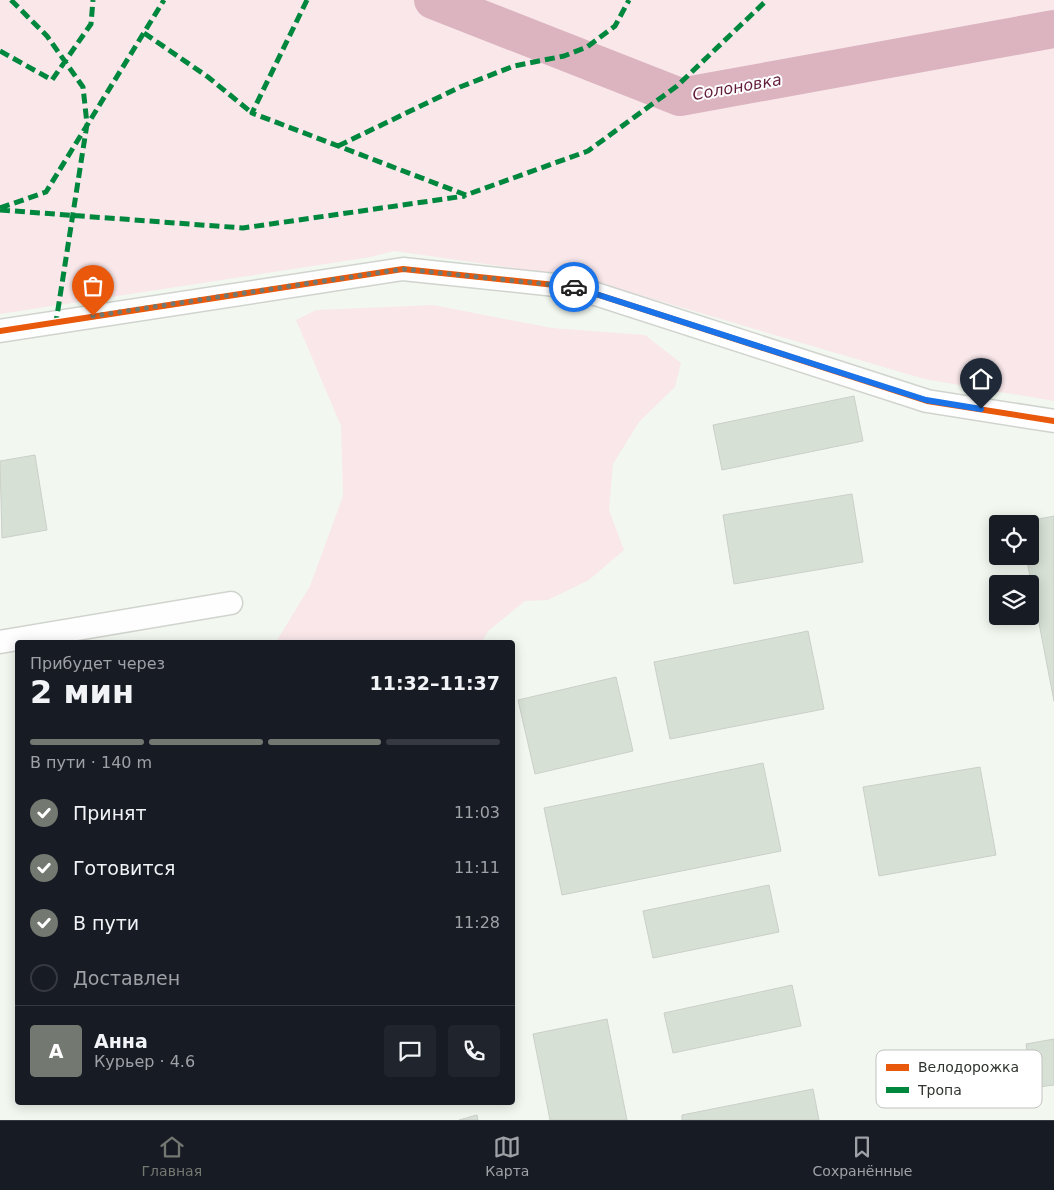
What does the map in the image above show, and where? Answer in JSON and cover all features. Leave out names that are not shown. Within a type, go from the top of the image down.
[{"type":"street","points":[[0,331],[403,269],[574,287],[926,400],[1054,421]]},
{"type":"street","points":[[0,642],[231,603]]},
{"type":"shaded area","points":[[0,0],[1054,0],[1054,401],[924,379],[578,277],[394,251],[371,257],[0,314]]},
{"type":"shaded area","points":[[433,305],[552,328],[645,335],[681,363],[675,387],[639,422],[613,464],[609,510],[624,550],[589,580],[548,600],[525,601],[488,631],[483,640],[277,640],[310,586],[343,496],[341,426],[296,320],[316,310]]},
{"type":"building","points":[[854,396],[863,441],[722,470],[713,425]]},
{"type":"building","points":[[35,455],[47,530],[2,538],[0,461]]},
{"type":"building","points":[[852,494],[863,562],[734,584],[723,515]]},
{"type":"building","points":[[1054,516],[1054,701],[1039,623],[1039,575],[1030,575],[1028,565],[1039,565],[1039,519]]},
{"type":"building","points":[[808,631],[824,709],[670,739],[654,662]]},
{"type":"building","points":[[616,677],[633,751],[535,774],[518,700]]},
{"type":"building","points":[[763,763],[781,851],[562,895],[544,808]]},
{"type":"building","points":[[980,767],[996,855],[879,876],[863,787]]},
{"type":"building","points":[[769,885],[779,932],[653,958],[643,911]]},
{"type":"building","points":[[792,985],[801,1026],[673,1053],[664,1013]]},
{"type":"building","points":[[607,1019],[627,1120],[550,1120],[533,1034]]},
{"type":"building","points":[[1054,1039],[1054,1085],[1042,1087],[1042,1050],[1027,1050],[1026,1044]]},
{"type":"building","points":[[813,1089],[819,1120],[682,1120],[682,1115]]},
{"type":"building","points":[[477,1115],[478,1120],[459,1120]]},
{"type":"waterway","name":"Солоновка","points":[[433,0],[680,97],[1054,29]]},
{"type":"marked path","points":[[11,0],[47,36],[83,87],[87,124],[56,322]]},
{"type":"marked path","points":[[0,51],[52,80],[91,24],[93,0]]},
{"type":"marked path","points":[[0,208],[46,192],[164,0]]},
{"type":"marked path","points":[[307,0],[252,113],[466,195],[588,151],[677,86],[767,0]]},
{"type":"marked path","points":[[338,146],[460,87],[514,66],[564,56],[587,47],[615,26],[629,0]]},
{"type":"marked path","points":[[144,33],[208,77],[252,113]]},
{"type":"marked path","points":[[0,210],[243,228],[465,196]]},
{"type":"cycle path","points":[[0,331],[403,269],[574,287],[927,401],[1054,421]]},
{"type":"way so far","points":[[93,316],[403,269],[574,287]]},
{"type":"route","points":[[574,287],[926,400],[981,409]]}]
